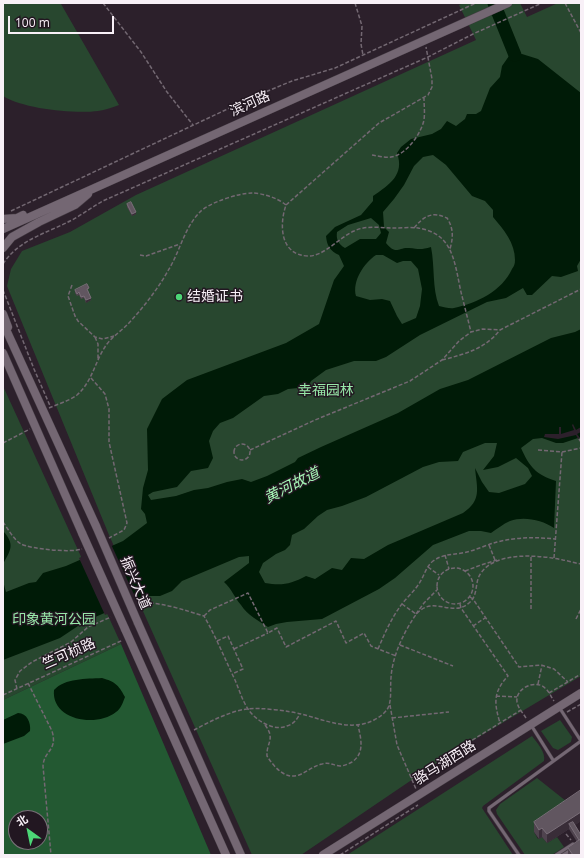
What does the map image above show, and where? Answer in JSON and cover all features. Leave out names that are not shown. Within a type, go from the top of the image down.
[{"type":"main road","name":"滨河路","points":[[3,229],[508,3]]},
{"type":"main road","points":[[3,219],[16,218],[97,187]]},
{"type":"main road","points":[[3,248],[12,237],[75,204],[97,187]]},
{"type":"main road","points":[[3,314],[18,356]]},
{"type":"main road","name":"振兴大道","points":[[3,323],[96,526],[241,855]]},
{"type":"main road","name":"振兴大道","points":[[3,353],[226,855]]},
{"type":"main road","points":[[3,357],[11,372]]},
{"type":"main road","name":"骆马湖西路","points":[[323,855],[581,693]]},
{"type":"lane","points":[[519,855],[489,811],[489,808],[581,741],[559,707]]},
{"type":"lane","points":[[531,725],[554,760]]},
{"type":"lane","points":[[556,855],[573,844],[575,847],[564,855]]},
{"type":"path","points":[[104,3],[141,52],[167,92],[193,125]]},
{"type":"path","points":[[355,3],[362,26],[361,44],[363,54]]},
{"type":"path","points":[[8,212],[253,97],[292,81],[335,68],[476,3]]},
{"type":"path","points":[[3,264],[13,251],[26,242],[58,227],[105,200],[428,57],[473,34],[542,3]]},
{"type":"path","points":[[565,3],[580,28],[581,33]]},
{"type":"path","points":[[425,40],[432,79],[432,87],[428,95],[379,123],[286,205],[281,228],[284,238],[290,248],[297,254],[310,256],[320,253],[354,230],[365,228],[414,228],[429,231],[440,237],[448,245],[453,258],[472,332]]},
{"type":"path","points":[[372,155],[383,157],[396,156],[407,148],[418,135],[423,125],[425,114],[424,98]]},
{"type":"path","points":[[43,411],[76,395],[91,378],[98,359],[108,343],[151,297],[170,269],[180,244],[199,212],[223,200],[252,193],[266,196],[286,205]]},
{"type":"path","points":[[414,228],[425,218],[433,214],[447,218],[453,237],[450,251]]},
{"type":"path","points":[[140,256],[146,256],[180,244]]},
{"type":"path","points":[[72,284],[68,296],[78,321],[95,338],[98,344],[98,359]]},
{"type":"path","points":[[442,360],[473,351],[488,343],[500,330],[581,289]]},
{"type":"path","points":[[3,290],[51,408]]},
{"type":"path","points":[[250,450],[315,420],[410,381],[442,360],[459,341],[472,332],[483,329],[500,330]]},
{"type":"path","points":[[95,338],[103,339],[115,336]]},
{"type":"path","points":[[3,443],[35,426]]},
{"type":"path","points":[[244,444],[250,450],[250,455],[244,460],[237,459],[234,454],[235,449],[239,445],[244,444]]},
{"type":"path","points":[[538,450],[562,452],[581,448]]},
{"type":"path","points":[[554,558],[562,452]]},
{"type":"path","points":[[378,649],[390,622],[420,582],[432,562],[445,555],[462,553],[511,540],[538,537],[555,539]]},
{"type":"path","points":[[489,545],[495,561]]},
{"type":"path","points":[[445,555],[449,569]]},
{"type":"path","points":[[531,557],[531,610]]},
{"type":"path","points":[[465,571],[506,558],[554,558],[581,564]]},
{"type":"path","points":[[414,618],[421,610],[429,605],[458,609],[461,608],[473,599],[477,588],[478,578],[482,572],[488,566],[506,558]]},
{"type":"path","points":[[428,567],[440,576]]},
{"type":"path","points":[[455,568],[465,571],[471,576],[474,588],[470,597],[463,603],[451,605],[441,599],[437,589],[437,581],[444,571],[449,569],[455,568]]},
{"type":"path","points":[[187,733],[227,715],[248,709],[300,714],[340,724],[358,725],[368,723],[382,715],[388,709],[391,677],[400,645],[416,614],[427,599],[437,589]]},
{"type":"path","points":[[204,616],[210,610],[248,594],[268,633]]},
{"type":"path","points":[[470,597],[473,599],[519,667],[542,665],[554,669],[568,682]]},
{"type":"path","points":[[137,605],[144,602],[204,616],[248,709],[257,719],[278,728],[286,727],[294,722],[300,714]]},
{"type":"path","points":[[402,604],[416,614]]},
{"type":"path","points":[[460,604],[461,608],[508,676],[500,684],[496,696],[495,707],[500,723]]},
{"type":"path","points":[[576,619],[581,609]]},
{"type":"path","points":[[17,688],[15,680],[20,671],[32,662],[71,642],[88,627],[111,617]]},
{"type":"path","points":[[473,626],[485,618]]},
{"type":"path","points":[[234,649],[277,628],[286,647],[336,621],[346,643],[364,634],[370,646],[396,656]]},
{"type":"path","points":[[217,641],[228,636],[234,649],[243,669],[232,674]]},
{"type":"path","name":"竺可桢路","points":[[3,695],[129,638]]},
{"type":"path","points":[[400,645],[453,666]]},
{"type":"path","points":[[538,684],[542,665]]},
{"type":"path","points":[[549,693],[581,674]]},
{"type":"path","points":[[28,683],[54,738],[52,749],[43,759],[51,855]]},
{"type":"path","points":[[531,725],[518,706],[517,697],[523,689],[528,686],[538,684],[545,687],[559,707]]},
{"type":"path","points":[[496,696],[517,697]]},
{"type":"path","points":[[389,703],[398,745],[419,795]]},
{"type":"path","points":[[412,778],[521,710]]},
{"type":"path","points":[[392,718],[449,712]]},
{"type":"path","points":[[264,723],[270,731],[271,736],[267,756],[277,770],[282,774],[290,776],[300,774],[326,763],[344,766],[355,760],[361,751],[362,743],[358,725]]},
{"type":"green space","points":[[3,3],[62,3],[61,4],[119,105],[98,111],[88,112],[49,110],[23,104],[3,96]]},
{"type":"green space","name":"幸福园林","points":[[463,3],[520,3],[527,17],[558,3],[581,3],[581,676],[447,756],[301,855],[252,855],[109,535],[7,286],[11,269],[22,251],[70,232],[136,195],[476,40],[459,5]]},
{"type":"green space","name":"印象黄河公园","points":[[3,386],[121,644],[3,700]]},
{"type":"green space","points":[[121,644],[211,855],[3,855],[3,700]]},
{"type":"green space","points":[[560,720],[572,737],[571,742],[558,750],[553,748],[541,731]]},
{"type":"green space","points":[[532,736],[544,754],[544,761],[482,808],[513,855],[347,855]]},
{"type":"green space","points":[[537,778],[571,805],[534,832],[538,839],[542,837],[547,843],[557,837],[564,847],[552,855],[525,855],[497,814],[496,810],[500,804]]},
{"type":"water","name":"黄河故道","points":[[522,54],[538,59],[581,93],[581,259],[577,266],[578,271],[561,277],[552,276],[532,295],[527,295],[523,288],[506,298],[487,302],[420,335],[386,357],[376,361],[354,361],[326,370],[311,381],[308,387],[288,389],[278,394],[264,396],[233,418],[220,423],[213,431],[209,441],[213,458],[208,468],[191,471],[177,487],[153,492],[148,495],[151,500],[176,496],[194,490],[242,479],[251,482],[267,476],[295,462],[298,458],[398,413],[440,389],[468,380],[551,338],[581,329],[581,437],[563,443],[556,443],[542,438],[533,439],[521,448],[530,465],[538,473],[556,481],[554,528],[538,521],[521,519],[510,521],[491,533],[469,531],[433,545],[395,578],[379,589],[322,619],[287,622],[268,627],[246,612],[224,582],[249,563],[249,556],[239,557],[182,581],[172,591],[160,596],[143,596],[84,622],[60,638],[3,660],[3,581],[6,592],[29,583],[36,582],[43,573],[66,566],[123,541],[147,523],[145,514],[141,509],[143,488],[148,470],[147,429],[162,399],[187,380],[286,343],[319,324],[334,280],[344,266],[339,255],[333,252],[327,243],[326,236],[335,227],[361,215],[373,201],[373,196],[385,188],[394,179],[399,167],[397,153],[401,147],[411,139],[432,134],[441,129],[447,121],[456,126],[465,119],[467,114],[476,114],[481,111],[490,88],[500,77],[502,66],[509,56]],"holes":[[[433,155],[446,165],[472,196],[485,201],[493,210],[493,217],[511,242],[515,254],[515,264],[508,277],[502,284],[488,295],[463,306],[454,308],[439,306],[434,285],[431,247],[422,249],[405,248],[395,250],[386,243],[389,232],[384,227],[383,212],[404,185],[414,166],[423,157]],[[371,218],[379,225],[381,233],[376,239],[360,239],[345,248],[338,241],[337,232],[348,225]],[[376,255],[383,255],[397,263],[411,261],[418,269],[422,289],[420,306],[416,318],[402,324],[390,301],[382,299],[370,300],[356,296],[355,290],[357,279],[363,268]],[[485,443],[497,443],[494,456],[483,470],[498,467],[516,458],[528,468],[532,476],[525,484],[499,493],[489,492],[475,468],[477,488],[476,499],[463,513],[388,545],[364,559],[351,558],[342,570],[332,568],[315,579],[306,576],[286,584],[265,583],[259,572],[263,563],[285,550],[290,545],[292,535],[304,529],[327,510],[366,497],[423,467],[439,462],[458,461],[463,452]]]},
{"type":"water","points":[[3,531],[9,540],[10,551],[3,564]]},
{"type":"water","points":[[102,678],[116,684],[125,697],[118,711],[107,717],[97,720],[76,718],[67,714],[60,708],[55,700],[54,690],[64,683],[83,679]]},
{"type":"water","points":[[21,713],[28,719],[30,731],[24,736],[3,744],[3,720]]},
{"type":"pier","points":[[573,424],[576,430],[581,427],[581,432],[577,434],[580,438],[578,439],[576,435],[558,439],[544,437],[545,434],[559,434],[559,427],[561,427],[561,434],[574,430]]},
{"type":"pier","points":[[111,544],[137,601],[105,615],[79,558]]},
{"type":"building","points":[[131,202],[136,212],[132,214],[127,204]]},
{"type":"building","points":[[87,284],[89,288],[87,289],[91,298],[86,300],[84,296],[81,297],[79,292],[77,294],[75,290]]},
{"type":"building","points":[[581,790],[581,812],[547,834],[542,828],[539,830],[534,822]]},
{"type":"building","points":[[573,822],[581,835],[581,839],[579,840],[569,824]]},
{"type":"building","points":[[581,839],[581,855],[573,855],[568,848]]},
{"type":"waterway","points":[[494,3],[515,55]]},
{"type":"place","name":"结婚证书","points":[[179,297]]}]
